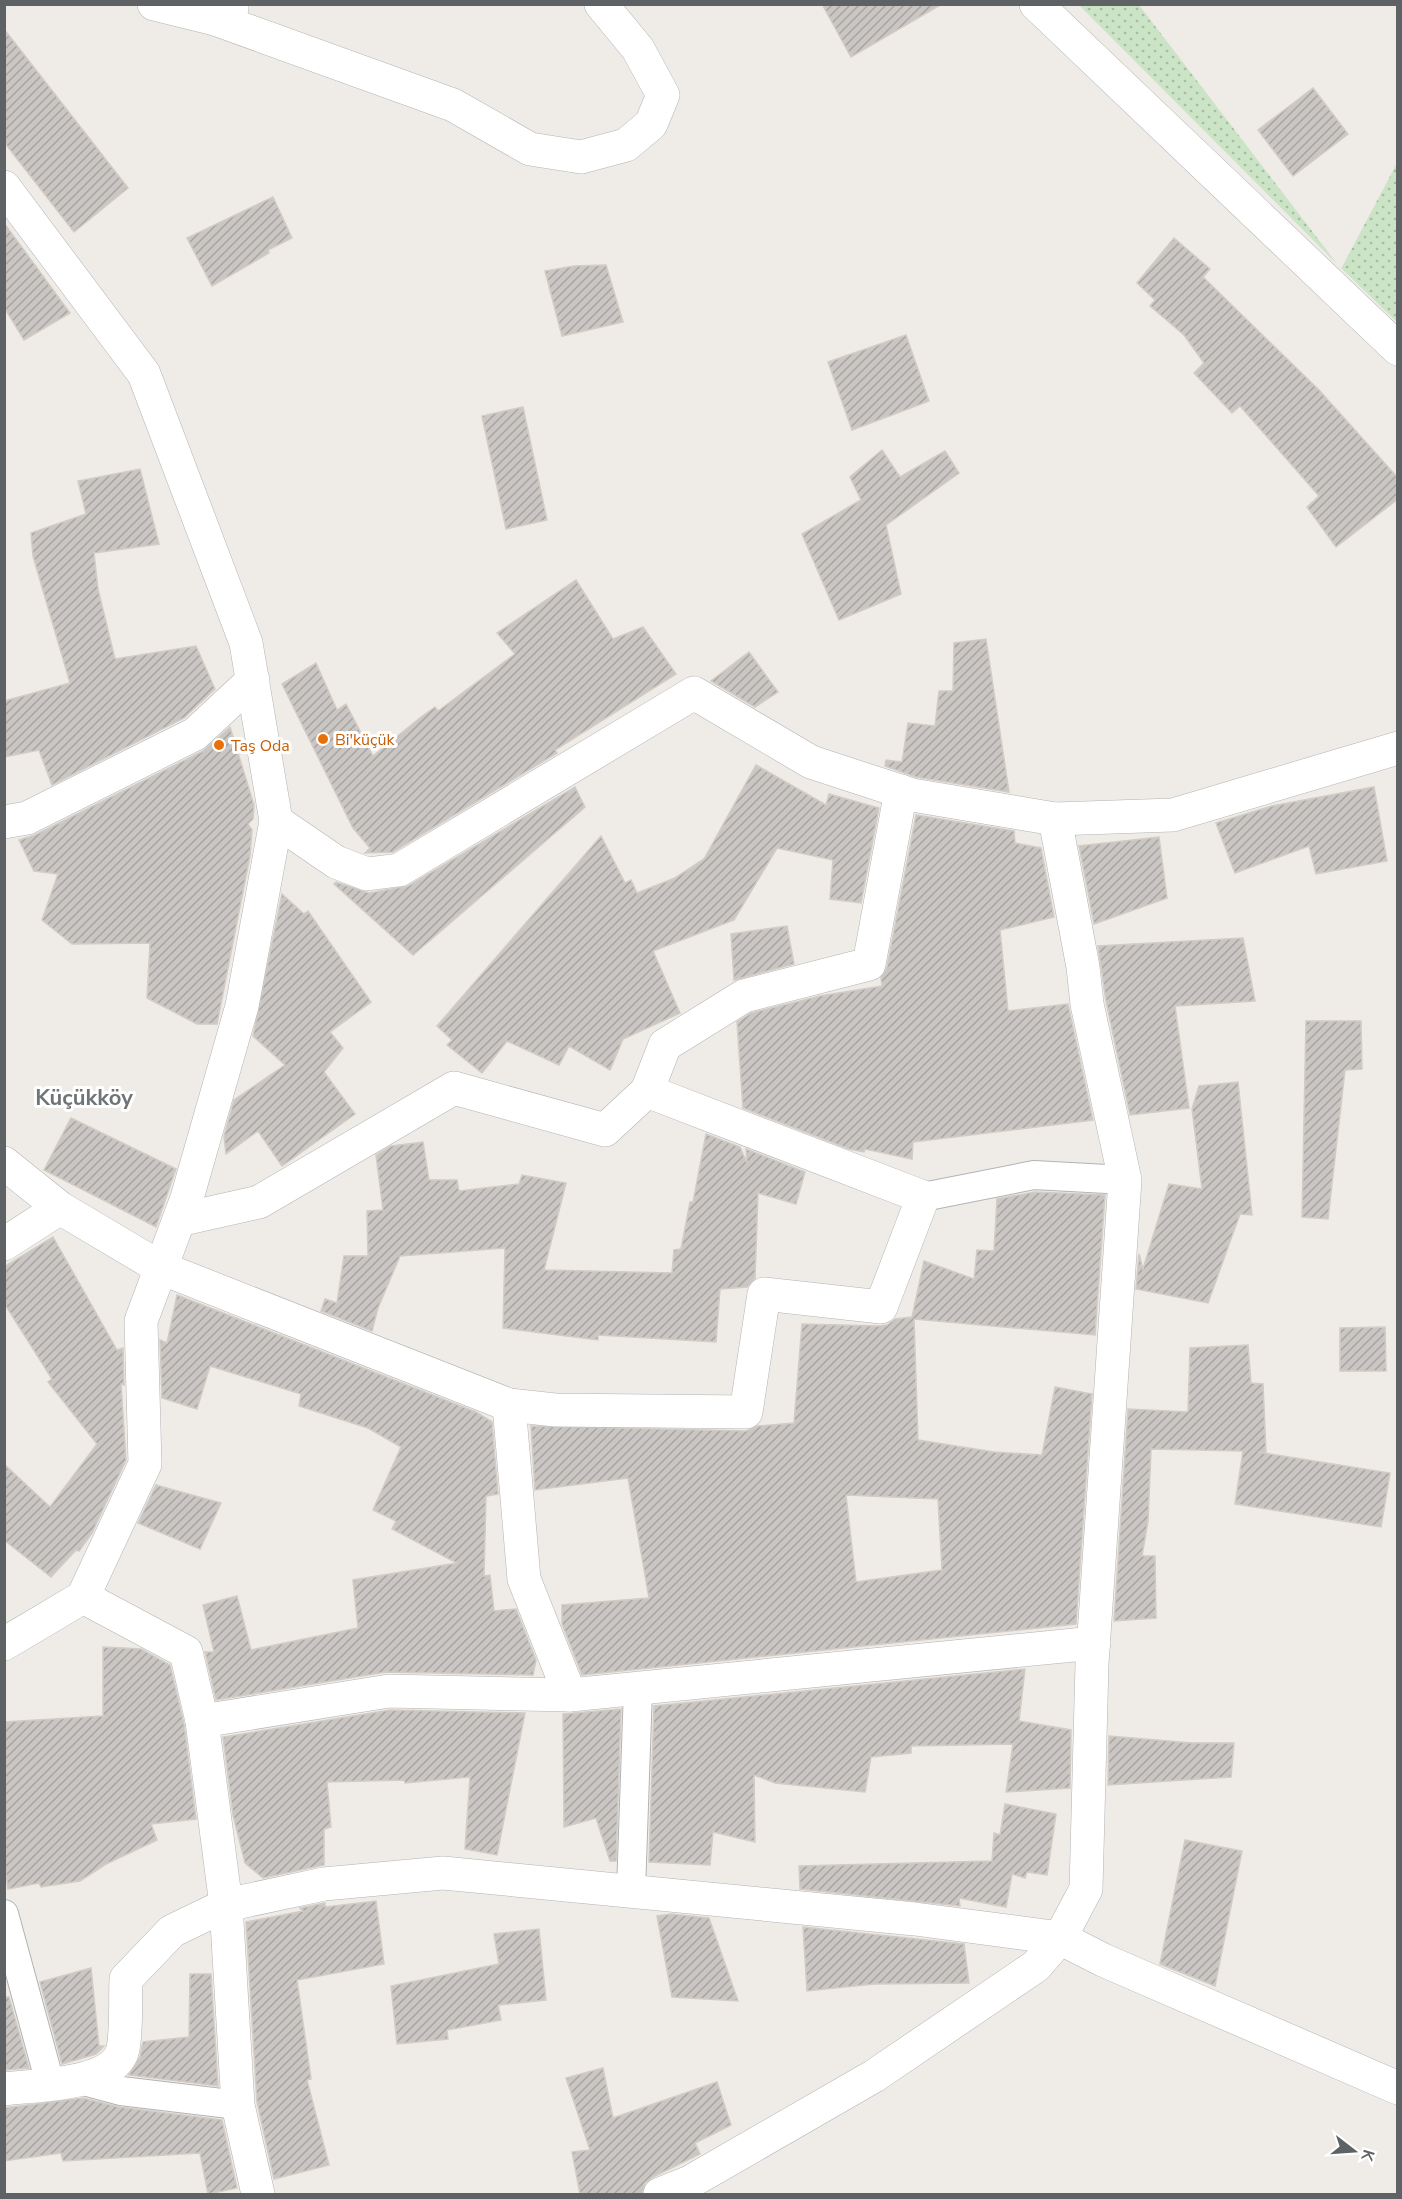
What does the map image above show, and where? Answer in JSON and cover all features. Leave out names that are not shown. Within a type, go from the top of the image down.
[{"type":"street","points":[[154,4],[227,12],[453,105],[530,148],[581,157],[626,145],[651,124],[663,95],[638,49],[601,4]]},
{"type":"street","points":[[1036,4],[1398,349]]},
{"type":"street","points":[[4,1644],[83,1597],[145,1464],[141,1321],[179,1220],[242,1006],[276,821],[246,643],[144,374],[7,195]]},
{"type":"street","points":[[4,822],[27,819],[195,734],[253,680]]},
{"type":"street","points":[[276,821],[336,862],[367,874],[399,870],[694,693],[811,762],[901,791],[1055,819],[1173,815],[1398,748]]},
{"type":"street","points":[[179,1220],[259,1202],[454,1088],[605,1130],[647,1091],[664,1045],[744,996],[869,964],[901,791]]},
{"type":"street","points":[[660,2194],[690,2182],[874,2076],[1036,1966],[1060,1938],[1086,1889],[1094,1643],[1125,1180],[1087,1004],[1083,967],[1055,819]]},
{"type":"street","points":[[647,1091],[923,1197],[1034,1175],[1125,1180]]},
{"type":"street","points":[[4,1163],[60,1208],[161,1268],[509,1405],[555,1410],[746,1412],[764,1294],[881,1307],[923,1197]]},
{"type":"street","points":[[4,1244],[60,1208]]},
{"type":"street","points":[[509,1405],[524,1579],[570,1695]]},
{"type":"street","points":[[83,1597],[186,1652],[202,1721],[226,1905],[238,2105],[258,2194]]},
{"type":"street","points":[[202,1721],[389,1691],[570,1695],[1094,1643]]},
{"type":"street","points":[[631,1892],[638,1689]]},
{"type":"street","points":[[4,2089],[65,2082],[106,2072],[122,2052],[126,1979],[172,1931],[226,1905],[324,1884],[443,1873],[915,1919],[1060,1938],[1103,1960],[1398,2088]]},
{"type":"street","points":[[4,1914],[65,2082]]},
{"type":"street","points":[[65,2082],[238,2105]]},
{"type":"green space","points":[[1079,5],[1139,5],[1338,265]]},
{"type":"green space","points":[[1397,163],[1397,322],[1341,268]]},
{"type":"building","points":[[822,4],[942,4],[851,57]]},
{"type":"building","points":[[4,29],[128,188],[74,232],[4,142]]},
{"type":"building","points":[[1313,88],[1348,134],[1293,176],[1258,130]]},
{"type":"building","points":[[273,197],[292,238],[268,250],[269,253],[212,286],[187,238]]},
{"type":"building","points":[[4,223],[70,313],[24,340],[4,307]]},
{"type":"building","points":[[1174,238],[1210,269],[1203,277],[1319,390],[1398,478],[1398,499],[1336,547],[1307,507],[1319,496],[1240,406],[1232,413],[1194,373],[1204,363],[1184,335],[1150,306],[1155,300],[1137,283]]},
{"type":"building","points":[[606,265],[623,322],[562,336],[545,271],[574,266]]},
{"type":"building","points":[[906,335],[929,401],[852,430],[828,362]]},
{"type":"building","points":[[523,407],[547,520],[506,529],[482,416]]},
{"type":"building","points":[[882,450],[900,477],[945,451],[959,473],[886,525],[901,594],[839,620],[802,534],[861,500],[850,477]]},
{"type":"building","points":[[140,469],[159,544],[94,553],[98,589],[115,659],[196,646],[215,689],[184,718],[52,785],[39,750],[4,757],[4,701],[70,683],[33,556],[31,533],[86,514],[78,481]]},
{"type":"building","points":[[576,580],[613,639],[643,627],[676,674],[555,750],[557,753],[393,852],[365,853],[370,848],[353,828],[282,684],[316,663],[337,710],[346,704],[373,756],[421,717],[435,707],[438,711],[515,654],[497,633]]},
{"type":"building","points":[[986,639],[1009,792],[916,777],[885,766],[886,760],[902,762],[908,723],[935,726],[939,691],[953,691],[954,643]]},
{"type":"building","points":[[749,652],[778,692],[755,707],[711,681]]},
{"type":"building","points":[[230,727],[254,805],[253,819],[248,824],[252,830],[250,856],[217,1024],[197,1024],[147,998],[150,943],[72,944],[42,920],[58,874],[34,871],[19,840],[35,835],[203,751]]},
{"type":"building","points":[[756,765],[826,805],[829,794],[879,808],[861,903],[830,899],[833,860],[777,848],[734,920],[653,951],[680,1013],[623,1039],[610,1070],[569,1046],[559,1065],[507,1041],[482,1073],[447,1045],[452,1040],[437,1026],[601,836],[625,883],[631,880],[637,893],[675,878],[704,859]]},
{"type":"building","points":[[575,787],[585,807],[413,955],[334,884],[336,882],[369,893],[408,886]]},
{"type":"building","points":[[1374,787],[1387,861],[1316,874],[1309,846],[1235,873],[1216,823],[1272,806]]},
{"type":"building","points":[[916,815],[1014,831],[1015,843],[1041,848],[1054,917],[1000,930],[1008,1011],[1068,1004],[1093,1120],[913,1142],[912,1159],[865,1149],[864,1152],[849,1149],[743,1108],[737,1022],[751,1013],[820,996],[882,986],[881,978],[887,967]]},
{"type":"building","points":[[1159,837],[1167,898],[1094,924],[1079,846]]},
{"type":"building","points":[[282,894],[304,914],[308,911],[371,1002],[330,1032],[343,1048],[324,1072],[355,1114],[282,1166],[258,1131],[226,1154],[224,1136],[234,1100],[285,1065],[253,1036]]},
{"type":"building","points":[[787,926],[794,964],[734,980],[731,934]]},
{"type":"building","points":[[1243,938],[1255,1001],[1175,1006],[1189,1108],[1130,1115],[1106,1001],[1098,946]]},
{"type":"building","points":[[1306,1021],[1361,1021],[1362,1069],[1345,1070],[1328,1219],[1302,1217]]},
{"type":"building","points":[[1238,1082],[1252,1215],[1240,1214],[1208,1303],[1136,1289],[1139,1254],[1143,1269],[1169,1184],[1202,1189],[1192,1109],[1199,1086]]},
{"type":"building","points":[[71,1118],[176,1169],[156,1227],[44,1170]]},
{"type":"building","points":[[706,1134],[740,1147],[747,1163],[746,1149],[805,1172],[796,1204],[758,1193],[755,1278],[747,1287],[720,1289],[716,1342],[598,1335],[598,1340],[503,1328],[505,1248],[400,1256],[378,1308],[372,1331],[321,1311],[325,1299],[337,1303],[344,1256],[368,1256],[367,1211],[383,1210],[376,1155],[391,1146],[423,1142],[429,1180],[457,1180],[459,1191],[519,1184],[522,1175],[566,1183],[544,1270],[672,1273],[674,1250],[681,1249],[690,1202],[693,1202]]},
{"type":"building","points":[[1035,1192],[1105,1195],[1095,1335],[914,1319],[918,1440],[994,1452],[1042,1455],[1055,1387],[1092,1394],[1076,1624],[582,1675],[562,1624],[562,1605],[649,1598],[628,1478],[535,1490],[531,1426],[746,1431],[758,1426],[794,1423],[802,1324],[879,1326],[887,1325],[895,1319],[912,1317],[924,1261],[974,1279],[977,1250],[994,1251],[997,1199]],"holes":[[[846,1495],[938,1499],[942,1570],[856,1582]]]},
{"type":"building","points":[[53,1237],[117,1350],[123,1348],[124,1385],[121,1384],[126,1460],[92,1533],[79,1551],[76,1550],[51,1577],[4,1540],[4,1464],[50,1507],[97,1444],[48,1382],[52,1379],[4,1303],[4,1267]]},
{"type":"building","points":[[177,1295],[476,1412],[492,1422],[498,1494],[486,1496],[484,1576],[490,1575],[494,1611],[516,1609],[536,1660],[533,1675],[386,1672],[216,1700],[205,1652],[214,1652],[203,1605],[237,1596],[251,1650],[358,1628],[353,1580],[457,1563],[392,1529],[396,1521],[373,1510],[401,1447],[368,1428],[299,1406],[301,1394],[210,1366],[197,1409],[162,1398],[160,1340],[167,1343]]},
{"type":"building","points":[[1385,1327],[1386,1371],[1340,1371],[1340,1328]]},
{"type":"building","points":[[1248,1345],[1251,1383],[1263,1384],[1266,1452],[1258,1452],[1390,1473],[1381,1527],[1235,1504],[1243,1451],[1151,1449],[1148,1521],[1142,1556],[1155,1556],[1156,1618],[1114,1621],[1128,1409],[1188,1412],[1190,1348]]},
{"type":"building","points":[[156,1485],[221,1503],[200,1549],[138,1523]]},
{"type":"building","points":[[103,1647],[141,1649],[170,1665],[184,1724],[196,1819],[151,1824],[157,1840],[106,1864],[80,1881],[41,1887],[39,1883],[8,1889],[4,1861],[4,1722],[103,1716]]},
{"type":"building","points":[[1025,1669],[1019,1721],[1071,1730],[1070,1788],[1006,1792],[1013,1744],[911,1746],[911,1753],[871,1757],[865,1792],[775,1783],[754,1775],[755,1842],[713,1832],[710,1865],[649,1862],[654,1706]]},
{"type":"building","points":[[621,1709],[616,1861],[610,1861],[596,1818],[564,1827],[563,1714]]},
{"type":"building","points":[[390,1710],[525,1713],[497,1855],[465,1849],[470,1777],[405,1783],[404,1780],[327,1782],[331,1827],[324,1829],[324,1865],[263,1878],[245,1863],[233,1815],[223,1737]]},
{"type":"building","points":[[1109,1736],[1192,1743],[1234,1743],[1231,1777],[1108,1785]]},
{"type":"building","points":[[1005,1804],[1056,1814],[1047,1875],[1027,1872],[1025,1878],[1012,1874],[1006,1907],[959,1898],[960,1906],[800,1889],[799,1866],[992,1861],[994,1833],[1000,1835]]},
{"type":"building","points":[[1185,1840],[1242,1851],[1215,1986],[1160,1964]]},
{"type":"building","points":[[376,1901],[384,1964],[297,1980],[311,2079],[307,2080],[329,2165],[274,2179],[257,2102],[246,1922],[303,1911],[300,1908],[325,1903],[325,1907]]},
{"type":"building","points":[[671,1914],[709,1918],[738,2001],[672,1997],[657,1916]]},
{"type":"building","points":[[803,1927],[964,1944],[969,1983],[874,1984],[807,1991]]},
{"type":"building","points":[[539,1929],[546,2000],[498,2005],[501,2020],[447,2030],[448,2039],[397,2044],[391,1986],[499,1964],[494,1934]]},
{"type":"building","points":[[91,1968],[99,2046],[104,2046],[96,2054],[62,2064],[40,1982]]},
{"type":"building","points":[[190,1974],[211,1974],[218,2086],[129,2075],[140,2057],[143,2042],[189,2037]]},
{"type":"building","points":[[4,1997],[9,1997],[29,2068],[4,2070]]},
{"type":"building","points":[[603,2068],[613,2118],[717,2082],[731,2125],[695,2143],[700,2154],[653,2177],[645,2183],[642,2194],[580,2194],[572,2152],[590,2150],[566,2078]]},
{"type":"building","points":[[83,2098],[119,2107],[222,2120],[237,2188],[208,2194],[200,2153],[63,2161],[61,2153],[4,2161],[4,2108]]},
{"type":"place","name":"Bi'küçük","points":[[323,739]]},
{"type":"place","name":"Taş Oda","points":[[219,745]]},
{"type":"district","name":"Küçükköy","points":[[84,1097]]}]
